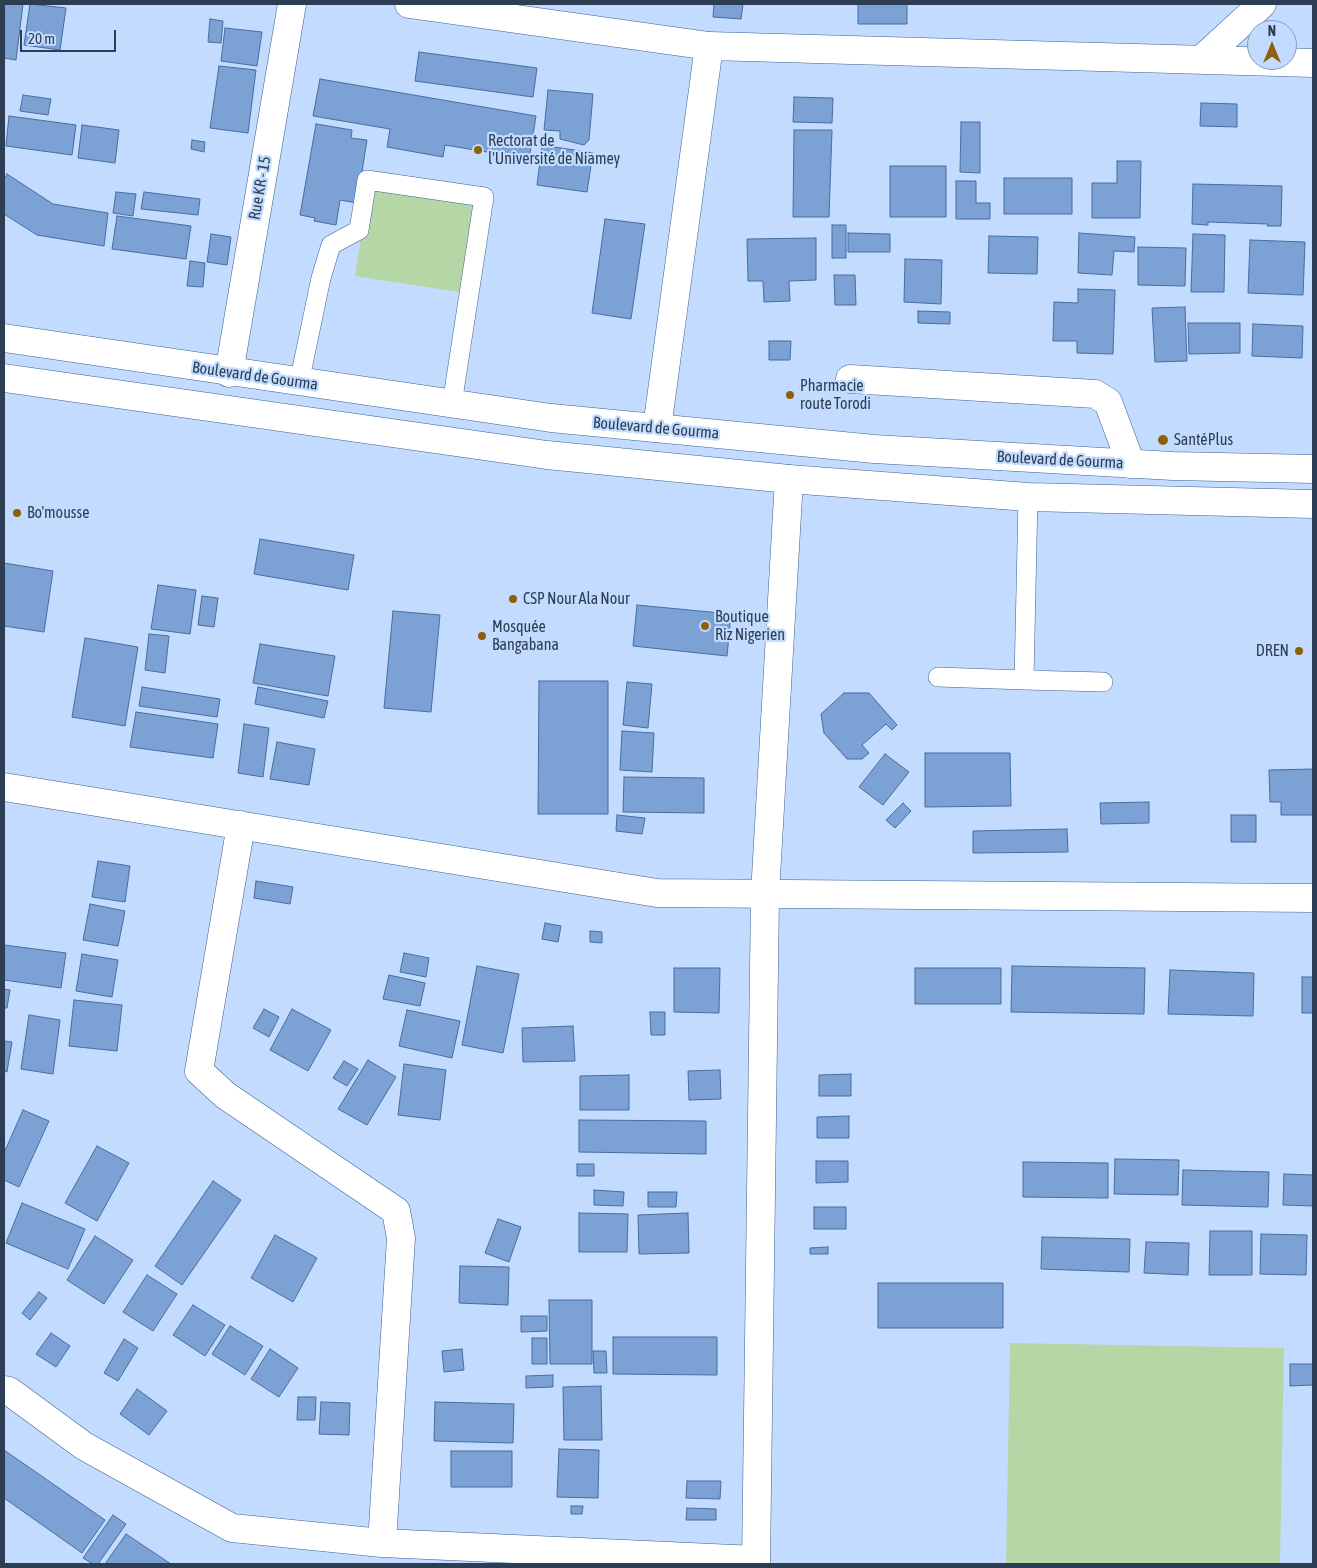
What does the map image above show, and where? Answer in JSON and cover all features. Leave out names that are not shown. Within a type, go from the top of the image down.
[{"type":"main road","name":"Rue KR - 15","points":[[229,372],[292,4]]},
{"type":"main road","points":[[409,4],[709,46],[1313,63]]},
{"type":"main road","points":[[1201,60],[1262,4]]},
{"type":"main road","points":[[657,428],[709,46]]},
{"type":"main road","name":"Boulevard de Gourma","points":[[4,338],[299,383],[551,418],[874,449],[1131,464],[1313,469]]},
{"type":"main road","points":[[4,378],[547,455],[789,479],[1028,498],[1313,504]]},
{"type":"main road","points":[[850,379],[1095,394],[1108,402],[1131,464]]},
{"type":"main road","points":[[4,1390],[9,1390],[84,1446],[232,1528],[532,1557],[756,1562],[765,894],[789,479]]},
{"type":"main road","points":[[4,787],[657,893],[1313,898]]},
{"type":"main road","points":[[241,825],[199,1071],[224,1095],[396,1211],[401,1238],[382,1543]]},
{"type":"lane","points":[[299,383],[321,278],[331,245],[359,230],[367,180],[484,197],[452,404]]},
{"type":"lane","points":[[1024,680],[1028,498]]},
{"type":"lane","points":[[938,677],[1103,682]]},
{"type":"green space","points":[[369,186],[480,203],[466,293],[355,276]]},
{"type":"green space","points":[[1010,1343],[1284,1348],[1280,1564],[1006,1564]]},
{"type":"building","points":[[4,4],[23,4],[16,60],[4,58]]},
{"type":"building","points":[[30,4],[66,8],[60,50],[24,45]]},
{"type":"building","points":[[714,4],[743,4],[741,19],[713,17]]},
{"type":"building","points":[[858,4],[907,4],[907,24],[858,24]]},
{"type":"building","points":[[210,19],[223,21],[221,43],[208,42]]},
{"type":"building","points":[[225,28],[262,32],[257,66],[221,61]]},
{"type":"building","points":[[419,52],[537,68],[533,97],[415,81]]},
{"type":"building","points":[[219,66],[256,70],[248,133],[210,128]]},
{"type":"building","points":[[320,79],[536,116],[529,159],[445,145],[443,157],[387,147],[390,129],[313,116]]},
{"type":"building","points":[[548,90],[593,94],[589,140],[584,145],[560,139],[560,131],[544,130]]},
{"type":"building","points":[[23,95],[51,99],[48,115],[20,111]]},
{"type":"building","points":[[794,97],[833,98],[832,123],[793,122]]},
{"type":"building","points":[[1201,103],[1237,104],[1237,127],[1200,126]]},
{"type":"building","points":[[9,116],[76,125],[72,155],[6,146]]},
{"type":"building","points":[[961,122],[980,122],[980,173],[960,172]]},
{"type":"building","points":[[316,124],[352,130],[351,138],[367,140],[357,203],[340,200],[336,225],[314,221],[315,218],[300,215]]},
{"type":"building","points":[[82,125],[119,130],[115,163],[78,158]]},
{"type":"building","points":[[794,130],[832,130],[829,217],[793,217]]},
{"type":"building","points":[[192,140],[205,142],[204,152],[191,149]]},
{"type":"building","points":[[542,145],[593,153],[587,192],[537,185]]},
{"type":"building","points":[[1117,161],[1141,161],[1140,218],[1092,218],[1092,183],[1117,183]]},
{"type":"building","points":[[890,166],[946,166],[946,217],[890,217]]},
{"type":"building","points":[[7,174],[53,204],[108,213],[104,246],[37,235],[4,214],[4,180]]},
{"type":"building","points":[[1004,178],[1072,178],[1072,214],[1004,214]]},
{"type":"building","points":[[956,181],[976,181],[976,203],[990,203],[990,219],[956,219]]},
{"type":"building","points":[[1193,184],[1282,186],[1281,226],[1208,222],[1208,225],[1192,224]]},
{"type":"building","points":[[116,192],[136,194],[133,216],[113,213]]},
{"type":"building","points":[[144,192],[200,199],[198,215],[141,209]]},
{"type":"building","points":[[117,216],[191,226],[186,259],[112,249]]},
{"type":"building","points":[[605,219],[645,224],[631,319],[592,313]]},
{"type":"building","points":[[832,225],[846,225],[846,258],[832,258]]},
{"type":"building","points":[[848,233],[890,234],[890,252],[848,252]]},
{"type":"building","points":[[1079,233],[1135,237],[1134,252],[1114,251],[1112,275],[1078,273]]},
{"type":"building","points":[[211,234],[231,237],[227,265],[207,262]]},
{"type":"building","points":[[1193,234],[1225,235],[1224,292],[1191,292]]},
{"type":"building","points":[[989,236],[1038,237],[1037,274],[988,273]]},
{"type":"building","points":[[816,238],[816,280],[789,281],[790,301],[764,302],[763,281],[748,281],[747,239]]},
{"type":"building","points":[[1250,240],[1305,242],[1303,295],[1248,293]]},
{"type":"building","points":[[1138,247],[1186,248],[1185,286],[1138,285]]},
{"type":"building","points":[[905,259],[942,260],[941,304],[904,302]]},
{"type":"building","points":[[190,261],[205,263],[203,287],[187,286]]},
{"type":"building","points":[[834,275],[855,275],[856,305],[835,305]]},
{"type":"building","points":[[1078,289],[1115,290],[1113,354],[1077,353],[1077,341],[1053,341],[1054,302],[1078,303]]},
{"type":"building","points":[[1185,307],[1187,361],[1155,362],[1152,308]]},
{"type":"building","points":[[918,311],[950,312],[950,324],[918,323]]},
{"type":"building","points":[[1188,323],[1240,323],[1240,353],[1189,354]]},
{"type":"building","points":[[1253,324],[1303,326],[1302,358],[1252,356]]},
{"type":"building","points":[[769,341],[791,341],[790,360],[769,360]]},
{"type":"building","points":[[260,539],[354,555],[348,590],[254,574]]},
{"type":"building","points":[[4,563],[53,571],[44,632],[4,626]]},
{"type":"building","points":[[158,585],[196,590],[190,634],[151,629]]},
{"type":"building","points":[[202,596],[218,598],[214,627],[198,625]]},
{"type":"building","points":[[637,605],[731,614],[727,656],[633,646]]},
{"type":"building","points":[[393,611],[440,615],[431,712],[384,708]]},
{"type":"building","points":[[149,634],[169,636],[165,673],[145,670]]},
{"type":"building","points":[[85,638],[138,647],[125,726],[72,717]]},
{"type":"building","points":[[260,644],[335,656],[328,696],[253,683]]},
{"type":"building","points":[[539,681],[608,681],[608,814],[538,814]]},
{"type":"building","points":[[627,682],[652,684],[648,728],[623,725]]},
{"type":"building","points":[[142,687],[220,699],[217,717],[139,706]]},
{"type":"building","points":[[258,687],[328,701],[324,718],[255,704]]},
{"type":"building","points":[[844,693],[869,693],[897,725],[892,730],[886,724],[862,745],[869,753],[862,759],[847,759],[824,733],[821,714]]},
{"type":"building","points":[[136,712],[218,724],[213,758],[130,747]]},
{"type":"building","points":[[244,724],[269,728],[263,777],[238,773]]},
{"type":"building","points":[[622,731],[654,733],[652,772],[620,770]]},
{"type":"building","points":[[277,742],[315,749],[309,785],[270,779]]},
{"type":"building","points":[[925,753],[1010,753],[1011,806],[925,807]]},
{"type":"building","points":[[885,754],[909,772],[883,805],[859,787]]},
{"type":"building","points":[[1313,769],[1313,815],[1281,815],[1281,802],[1270,802],[1269,770]]},
{"type":"building","points":[[624,777],[704,778],[704,813],[623,812]]},
{"type":"building","points":[[1149,802],[1149,823],[1101,824],[1100,803]]},
{"type":"building","points":[[903,803],[911,811],[895,828],[886,820]]},
{"type":"building","points":[[617,815],[645,818],[642,834],[616,831]]},
{"type":"building","points":[[1231,815],[1256,815],[1256,842],[1231,842]]},
{"type":"building","points":[[1067,829],[1068,852],[973,853],[973,831]]},
{"type":"building","points":[[98,861],[130,866],[125,902],[92,897]]},
{"type":"building","points":[[256,881],[293,887],[290,904],[254,898]]},
{"type":"building","points":[[90,904],[125,911],[118,946],[83,940]]},
{"type":"building","points":[[545,923],[561,926],[558,942],[542,939]]},
{"type":"building","points":[[590,931],[602,932],[602,943],[590,942]]},
{"type":"building","points":[[4,945],[66,953],[61,988],[4,980]]},
{"type":"building","points":[[404,953],[429,958],[426,977],[400,972]]},
{"type":"building","points":[[82,954],[118,960],[112,997],[76,991]]},
{"type":"building","points":[[477,966],[519,974],[503,1053],[462,1045]]},
{"type":"building","points":[[1012,966],[1145,968],[1144,1014],[1011,1012]]},
{"type":"building","points":[[674,968],[720,968],[719,1013],[674,1012]]},
{"type":"building","points":[[915,968],[1001,968],[1001,1004],[915,1004]]},
{"type":"building","points":[[1170,970],[1254,973],[1253,1016],[1168,1014]]},
{"type":"building","points":[[389,975],[425,983],[420,1006],[383,999]]},
{"type":"building","points":[[1302,977],[1313,977],[1313,1013],[1302,1013]]},
{"type":"building","points":[[4,989],[10,990],[7,1008],[4,1008]]},
{"type":"building","points":[[74,1000],[122,1005],[117,1051],[69,1046]]},
{"type":"building","points":[[264,1009],[279,1017],[269,1037],[253,1028]]},
{"type":"building","points":[[292,1009],[331,1030],[308,1071],[270,1050]]},
{"type":"building","points":[[407,1010],[460,1021],[452,1058],[399,1046]]},
{"type":"building","points":[[650,1012],[665,1012],[665,1035],[651,1035]]},
{"type":"building","points":[[29,1015],[60,1020],[53,1074],[21,1069]]},
{"type":"building","points":[[573,1026],[575,1061],[523,1062],[522,1028]]},
{"type":"building","points":[[4,1041],[12,1042],[7,1072],[4,1071]]},
{"type":"building","points":[[368,1060],[396,1077],[367,1125],[338,1109]]},
{"type":"building","points":[[344,1061],[358,1069],[347,1086],[333,1078]]},
{"type":"building","points":[[404,1064],[446,1070],[440,1120],[398,1115]]},
{"type":"building","points":[[720,1070],[721,1099],[689,1100],[688,1071]]},
{"type":"building","points":[[851,1074],[851,1096],[819,1096],[819,1075]]},
{"type":"building","points":[[629,1075],[629,1110],[580,1110],[580,1076]]},
{"type":"building","points":[[23,1110],[49,1121],[19,1187],[4,1180],[4,1153]]},
{"type":"building","points":[[849,1116],[849,1138],[817,1138],[817,1117]]},
{"type":"building","points":[[579,1120],[706,1121],[706,1154],[579,1152]]},
{"type":"building","points":[[97,1146],[129,1163],[97,1221],[65,1203]]},
{"type":"building","points":[[1115,1159],[1179,1160],[1178,1195],[1114,1194]]},
{"type":"building","points":[[816,1161],[848,1161],[848,1182],[816,1183]]},
{"type":"building","points":[[1023,1162],[1108,1163],[1108,1198],[1023,1197]]},
{"type":"building","points":[[577,1164],[594,1164],[594,1176],[577,1176]]},
{"type":"building","points":[[1183,1170],[1269,1172],[1268,1207],[1182,1205]]},
{"type":"building","points":[[1284,1174],[1313,1175],[1313,1206],[1283,1205]]},
{"type":"building","points":[[213,1181],[241,1200],[182,1285],[155,1266]]},
{"type":"building","points":[[594,1190],[624,1192],[623,1206],[594,1205]]},
{"type":"building","points":[[648,1192],[677,1192],[676,1207],[648,1207]]},
{"type":"building","points":[[22,1203],[85,1229],[68,1269],[6,1243]]},
{"type":"building","points":[[814,1207],[846,1207],[846,1229],[814,1229]]},
{"type":"building","points":[[579,1213],[628,1214],[627,1252],[579,1252]]},
{"type":"building","points":[[688,1213],[689,1253],[639,1254],[638,1215]]},
{"type":"building","points":[[498,1219],[521,1227],[509,1262],[485,1253]]},
{"type":"building","points":[[1210,1231],[1252,1231],[1252,1275],[1209,1275]]},
{"type":"building","points":[[1261,1234],[1307,1235],[1306,1275],[1260,1274]]},
{"type":"building","points":[[275,1235],[317,1258],[293,1302],[251,1278]]},
{"type":"building","points":[[95,1236],[133,1260],[104,1304],[67,1280]]},
{"type":"building","points":[[1042,1237],[1130,1239],[1129,1272],[1041,1269]]},
{"type":"building","points":[[1146,1242],[1189,1243],[1188,1275],[1144,1273]]},
{"type":"building","points":[[828,1247],[828,1254],[810,1254],[810,1248]]},
{"type":"building","points":[[460,1266],[509,1267],[508,1305],[459,1303]]},
{"type":"building","points":[[147,1275],[177,1294],[153,1331],[123,1312]]},
{"type":"building","points":[[878,1283],[1003,1283],[1003,1328],[878,1328]]},
{"type":"building","points":[[39,1292],[47,1298],[30,1320],[22,1313]]},
{"type":"building","points":[[549,1300],[592,1300],[592,1364],[550,1364]]},
{"type":"building","points":[[193,1305],[225,1325],[205,1356],[173,1335]]},
{"type":"building","points":[[521,1316],[547,1316],[547,1331],[521,1332]]},
{"type":"building","points":[[230,1326],[263,1346],[245,1375],[212,1354]]},
{"type":"building","points":[[51,1333],[70,1346],[56,1367],[36,1354]]},
{"type":"building","points":[[613,1337],[717,1337],[717,1375],[613,1374]]},
{"type":"building","points":[[532,1338],[547,1338],[547,1364],[532,1364]]},
{"type":"building","points":[[124,1339],[138,1348],[118,1381],[104,1373]]},
{"type":"building","points":[[270,1349],[298,1368],[279,1397],[251,1379]]},
{"type":"building","points":[[462,1349],[464,1370],[444,1372],[442,1351]]},
{"type":"building","points":[[593,1351],[606,1351],[607,1373],[594,1373]]},
{"type":"building","points":[[1290,1364],[1313,1364],[1313,1385],[1290,1386]]},
{"type":"building","points":[[553,1375],[553,1387],[526,1388],[526,1376]]},
{"type":"building","points":[[601,1386],[602,1440],[564,1440],[563,1387]]},
{"type":"building","points":[[137,1389],[167,1411],[149,1435],[120,1414]]},
{"type":"building","points":[[298,1397],[316,1397],[315,1420],[297,1420]]},
{"type":"building","points":[[321,1402],[350,1403],[349,1435],[319,1434]]},
{"type":"building","points":[[435,1402],[514,1404],[513,1443],[434,1441]]},
{"type":"building","points":[[559,1449],[599,1450],[598,1498],[557,1497]]},
{"type":"building","points":[[4,1450],[105,1520],[82,1553],[4,1498]]},
{"type":"building","points":[[451,1451],[512,1451],[512,1487],[451,1487]]},
{"type":"building","points":[[687,1481],[721,1481],[720,1499],[686,1498]]},
{"type":"building","points":[[571,1506],[583,1506],[582,1514],[571,1514]]},
{"type":"building","points":[[687,1508],[716,1509],[716,1520],[686,1520]]},
{"type":"building","points":[[113,1515],[126,1524],[98,1564],[93,1564],[83,1558]]},
{"type":"building","points":[[126,1534],[171,1564],[105,1564]]},
{"type":"place","name":"Rectorat de l'Université de Niamey","points":[[478,150]]},
{"type":"place","name":"Pharmacie route Torodi","points":[[790,395]]},
{"type":"place","name":"SantéPlus","points":[[1163,440]]},
{"type":"place","name":"Bo'mousse","points":[[17,513]]},
{"type":"place","name":"CSP Nour Ala Nour","points":[[513,599]]},
{"type":"place","name":"Boutique Riz Nigerien","points":[[705,626]]},
{"type":"place","name":"Mosquée Bangabana","points":[[482,636]]},
{"type":"place","name":"DREN","points":[[1299,651]]}]
